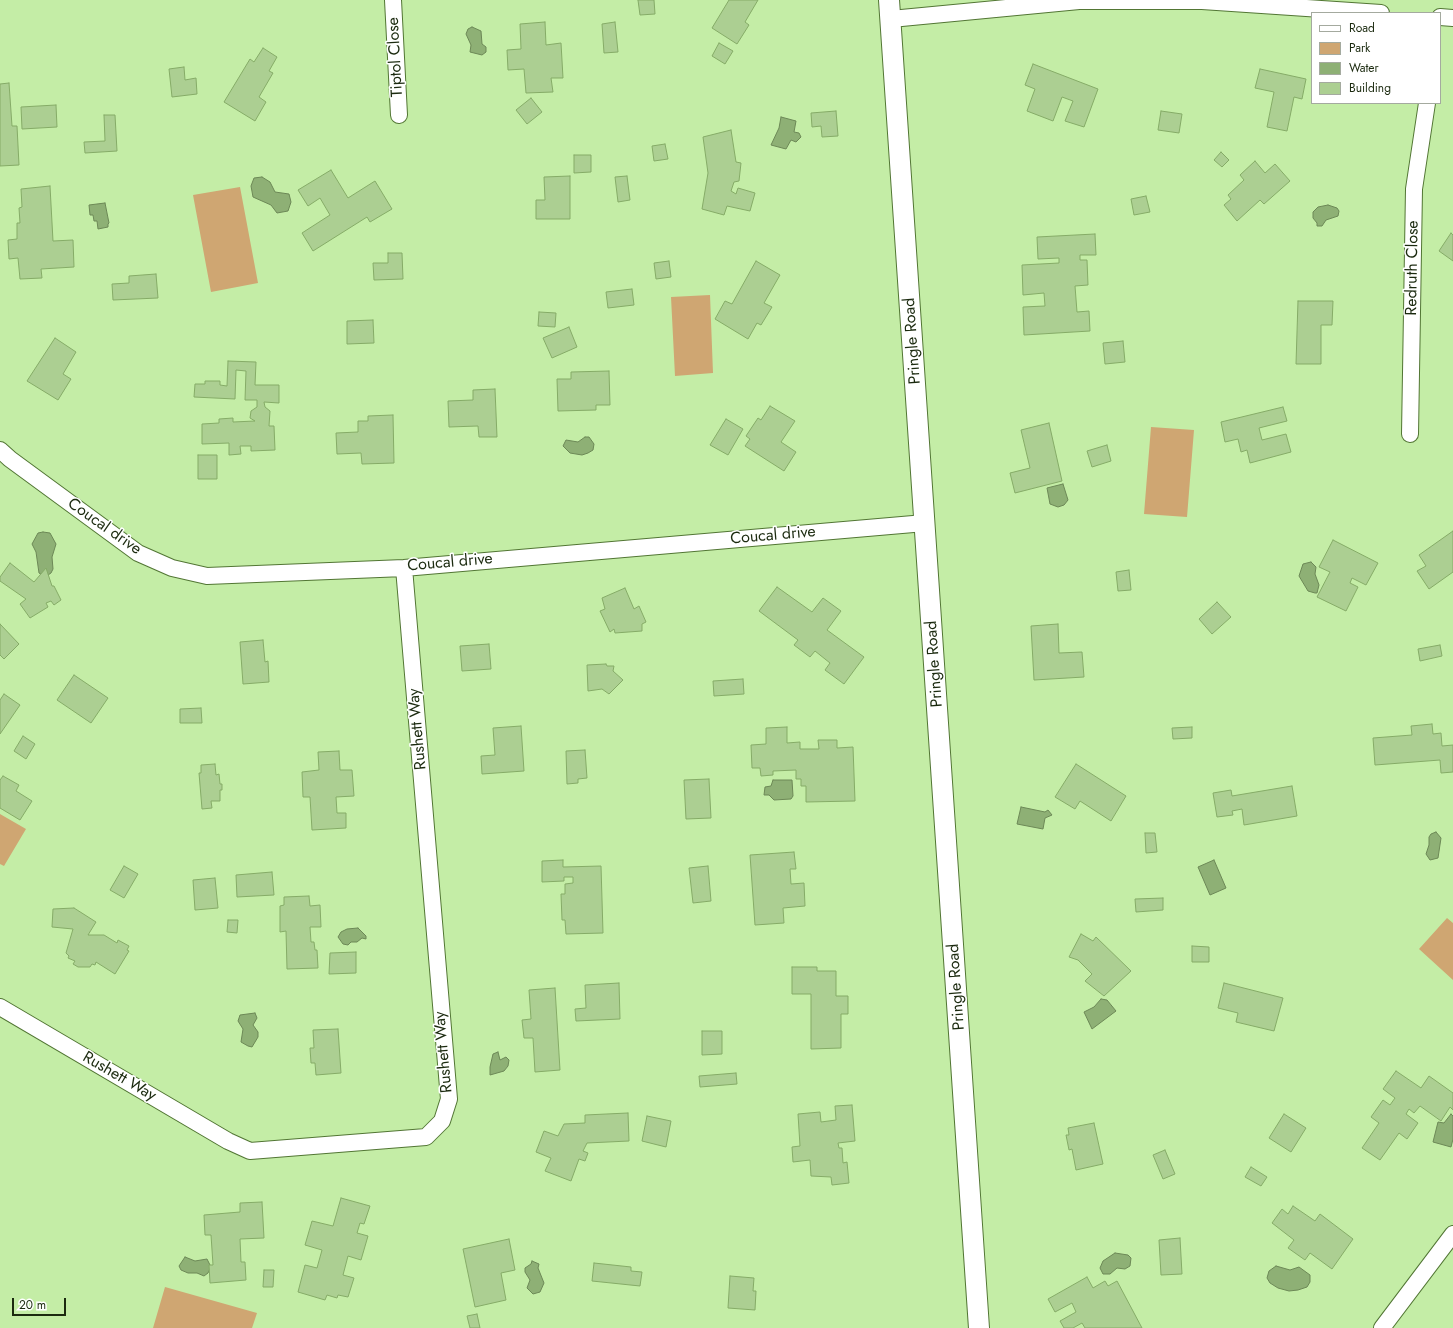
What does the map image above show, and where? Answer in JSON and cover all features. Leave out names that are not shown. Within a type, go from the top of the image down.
[{"type":"street","name":"Tiptol Close","points":[[393,0],[399,115]]},
{"type":"street","points":[[890,9],[1079,1],[1202,1],[1366,12]]},
{"type":"street","name":"Pringle Road","points":[[890,9],[979,1328]]},
{"type":"street","name":"Redruth Close","points":[[1410,434],[1414,189],[1427,104]]},
{"type":"street","name":"Coucal drive","points":[[5,454],[138,553],[172,568],[208,576],[404,568],[925,523]]},
{"type":"street","name":"Rushett Way","points":[[0,1007],[228,1141],[250,1150],[426,1137],[442,1121],[449,1099],[404,568]]},
{"type":"street","points":[[1382,1328],[1453,1234]]},
{"type":"green space","points":[[240,187],[258,283],[211,292],[193,195]]},
{"type":"green space","points":[[710,295],[713,373],[675,376],[671,297]]},
{"type":"green space","points":[[1151,427],[1194,430],[1187,517],[1144,514]]},
{"type":"green space","points":[[0,814],[26,829],[4,866],[0,864]]},
{"type":"green space","points":[[1447,918],[1453,923],[1453,980],[1419,949]]},
{"type":"green space","points":[[165,1287],[257,1313],[252,1328],[153,1328]]},
{"type":"water","points":[[472,27],[481,31],[482,44],[486,47],[486,52],[482,55],[470,52],[471,45],[466,34],[468,29]]},
{"type":"water","points":[[781,117],[796,121],[794,132],[799,133],[801,137],[796,142],[791,140],[786,149],[771,145],[779,128]]},
{"type":"water","points":[[262,177],[270,182],[275,192],[289,194],[291,202],[288,211],[277,213],[271,205],[253,197],[251,186],[254,178]]},
{"type":"water","points":[[105,203],[109,223],[108,227],[98,229],[97,221],[94,221],[93,215],[90,215],[89,205]]},
{"type":"water","points":[[1328,205],[1337,208],[1339,211],[1338,216],[1326,220],[1322,226],[1317,226],[1317,223],[1313,218],[1313,212],[1318,207]]},
{"type":"water","points":[[585,437],[589,437],[594,444],[593,450],[588,453],[582,455],[570,453],[563,446],[566,440],[578,442]]},
{"type":"water","points":[[1063,484],[1068,500],[1064,505],[1058,507],[1050,504],[1047,488]]},
{"type":"water","points":[[38,533],[50,533],[56,544],[52,557],[53,569],[51,573],[45,577],[39,573],[36,552],[32,544]]},
{"type":"water","points":[[1311,562],[1316,567],[1315,574],[1319,585],[1317,593],[1308,591],[1299,576],[1303,564]]},
{"type":"water","points":[[773,780],[792,780],[793,796],[791,799],[774,800],[769,795],[764,795],[765,787],[771,786]]},
{"type":"water","points":[[1021,807],[1045,812],[1048,810],[1052,815],[1045,818],[1043,829],[1017,824]]},
{"type":"water","points":[[1436,832],[1441,838],[1438,858],[1430,860],[1426,854],[1429,845],[1429,837],[1431,834]]},
{"type":"water","points":[[1214,860],[1226,888],[1210,895],[1198,867]]},
{"type":"water","points":[[358,928],[366,936],[366,939],[362,938],[357,942],[351,942],[348,945],[343,944],[338,937],[341,932],[347,929]]},
{"type":"water","points":[[1101,999],[1107,1000],[1116,1011],[1092,1029],[1084,1012],[1094,1007]]},
{"type":"water","points":[[255,1013],[257,1018],[253,1025],[258,1032],[258,1037],[252,1047],[241,1042],[243,1029],[238,1021],[240,1015]]},
{"type":"water","points":[[498,1052],[500,1060],[506,1057],[509,1060],[508,1066],[504,1071],[490,1075],[493,1054]]},
{"type":"water","points":[[1451,1114],[1453,1116],[1453,1139],[1451,1147],[1433,1142],[1438,1122],[1444,1123]]},
{"type":"water","points":[[1115,1253],[1128,1255],[1131,1258],[1130,1266],[1125,1269],[1117,1268],[1110,1274],[1103,1274],[1100,1268],[1103,1261]]},
{"type":"water","points":[[185,1257],[195,1261],[207,1259],[211,1267],[208,1273],[204,1276],[181,1270],[179,1266]]},
{"type":"water","points":[[532,1261],[539,1264],[538,1268],[544,1283],[540,1292],[533,1294],[527,1288],[530,1280],[525,1272],[525,1268],[531,1264]]},
{"type":"water","points":[[1276,1266],[1290,1270],[1299,1267],[1310,1275],[1310,1282],[1307,1287],[1298,1290],[1289,1291],[1278,1288],[1270,1283],[1267,1278],[1269,1271]]},
{"type":"building","points":[[638,0],[654,0],[655,14],[640,15]]},
{"type":"building","points":[[729,0],[758,0],[745,22],[749,25],[737,44],[712,28]]},
{"type":"building","points":[[545,22],[546,45],[561,43],[563,78],[551,78],[553,92],[526,93],[524,69],[508,70],[507,50],[521,49],[520,24]]},
{"type":"building","points":[[615,22],[618,52],[604,53],[602,24]]},
{"type":"building","points":[[719,43],[733,51],[725,64],[712,56]]},
{"type":"building","points":[[263,48],[277,57],[269,71],[273,73],[259,97],[266,102],[255,121],[224,102],[250,59],[254,62]]},
{"type":"building","points":[[1033,64],[1098,89],[1084,127],[1065,121],[1073,101],[1062,97],[1053,121],[1027,111],[1035,89],[1025,85]]},
{"type":"building","points":[[184,67],[185,80],[196,78],[197,94],[172,97],[169,69]]},
{"type":"building","points":[[1260,69],[1306,79],[1302,99],[1294,97],[1287,131],[1267,127],[1274,92],[1255,88]]},
{"type":"building","points":[[9,83],[12,126],[17,126],[19,165],[0,166],[0,84]]},
{"type":"building","points":[[531,98],[542,112],[527,124],[516,110]]},
{"type":"building","points":[[56,105],[57,127],[22,129],[21,107]]},
{"type":"building","points":[[836,111],[838,136],[822,137],[821,126],[812,127],[811,113]]},
{"type":"building","points":[[1161,111],[1182,114],[1179,133],[1158,130]]},
{"type":"building","points":[[104,115],[115,115],[117,151],[85,153],[84,142],[105,141]]},
{"type":"building","points":[[731,130],[736,162],[741,163],[739,181],[734,182],[731,191],[736,194],[738,188],[755,193],[750,211],[727,206],[724,215],[702,209],[708,173],[703,137]]},
{"type":"building","points":[[665,144],[668,159],[654,161],[652,146]]},
{"type":"building","points":[[1221,152],[1229,160],[1222,167],[1214,160]]},
{"type":"building","points":[[574,155],[591,155],[591,172],[574,173]]},
{"type":"building","points":[[1255,161],[1265,173],[1275,164],[1290,181],[1264,204],[1260,200],[1237,221],[1224,205],[1231,199],[1228,195],[1244,180],[1240,175]]},
{"type":"building","points":[[331,170],[348,198],[375,181],[392,209],[370,222],[367,217],[313,251],[302,233],[330,215],[320,198],[308,206],[298,190]]},
{"type":"building","points":[[570,176],[570,219],[536,219],[536,200],[545,200],[544,177]]},
{"type":"building","points":[[627,176],[630,200],[618,202],[615,177]]},
{"type":"building","points":[[50,186],[53,241],[73,240],[74,267],[41,269],[42,278],[20,279],[18,258],[9,259],[8,240],[17,239],[17,223],[20,223],[19,208],[22,207],[21,189]]},
{"type":"building","points":[[1146,196],[1150,212],[1134,215],[1131,199]]},
{"type":"building","points":[[1451,233],[1453,235],[1453,261],[1439,251]]},
{"type":"building","points":[[1095,234],[1096,255],[1080,255],[1080,260],[1087,260],[1088,285],[1075,286],[1077,312],[1089,311],[1090,331],[1024,335],[1023,307],[1045,306],[1044,293],[1023,295],[1022,265],[1059,263],[1059,258],[1038,259],[1037,237]]},
{"type":"building","points":[[388,253],[402,253],[403,279],[374,280],[373,263],[388,263]]},
{"type":"building","points":[[669,261],[671,277],[656,279],[654,263]]},
{"type":"building","points":[[756,261],[780,275],[764,303],[772,307],[761,325],[757,323],[748,339],[715,319],[725,301],[732,304]]},
{"type":"building","points":[[156,274],[158,298],[113,300],[112,284],[129,283],[129,276]]},
{"type":"building","points":[[632,289],[634,305],[608,308],[606,292]]},
{"type":"building","points":[[1298,301],[1333,301],[1332,325],[1321,325],[1321,364],[1296,364]]},
{"type":"building","points":[[539,312],[556,313],[555,327],[538,326]]},
{"type":"building","points":[[373,320],[374,343],[347,344],[347,321]]},
{"type":"building","points":[[569,327],[577,347],[552,358],[543,338]]},
{"type":"building","points":[[55,338],[76,352],[63,374],[71,379],[58,400],[27,381]]},
{"type":"building","points":[[1123,341],[1125,362],[1105,364],[1103,343]]},
{"type":"building","points":[[228,361],[256,362],[255,385],[279,385],[279,403],[264,402],[265,407],[270,411],[269,426],[274,426],[275,450],[251,451],[251,446],[240,446],[241,454],[229,455],[229,443],[202,444],[202,424],[219,423],[219,419],[233,418],[233,422],[255,421],[250,418],[251,411],[257,407],[257,400],[245,400],[246,371],[236,370],[235,399],[194,397],[195,384],[205,384],[205,381],[220,381],[220,385],[227,386]]},
{"type":"building","points":[[609,371],[610,405],[596,405],[596,410],[558,411],[557,379],[571,379],[571,372]]},
{"type":"building","points":[[495,389],[497,437],[479,437],[478,426],[449,427],[448,401],[473,400],[473,390]]},
{"type":"building","points":[[770,406],[795,421],[781,442],[796,452],[784,471],[745,446],[750,439],[746,436],[758,418],[761,420]]},
{"type":"building","points":[[1283,407],[1287,421],[1259,428],[1262,440],[1286,434],[1291,452],[1250,463],[1247,450],[1241,452],[1238,439],[1225,442],[1221,422]]},
{"type":"building","points":[[393,415],[394,463],[362,464],[361,453],[337,454],[336,433],[358,432],[358,421],[368,421],[368,416]]},
{"type":"building","points":[[726,419],[743,429],[728,455],[710,445]]},
{"type":"building","points":[[1049,423],[1062,481],[1015,493],[1010,473],[1030,468],[1021,430]]},
{"type":"building","points":[[1107,445],[1111,461],[1092,467],[1087,451]]},
{"type":"building","points":[[198,455],[217,455],[217,479],[198,479]]},
{"type":"building","points":[[1453,531],[1453,572],[1429,589],[1417,571],[1426,566],[1419,555]]},
{"type":"building","points":[[1333,540],[1378,563],[1366,585],[1352,578],[1350,583],[1358,587],[1346,611],[1317,597],[1330,572],[1319,567]]},
{"type":"building","points":[[10,563],[34,582],[46,568],[52,586],[54,586],[61,600],[54,605],[51,601],[46,603],[48,607],[30,618],[20,604],[26,599],[0,581],[0,577]]},
{"type":"building","points":[[1129,570],[1131,590],[1118,591],[1116,572]]},
{"type":"building","points":[[777,587],[812,612],[823,598],[841,611],[827,630],[864,657],[844,684],[825,670],[830,663],[815,651],[810,657],[794,645],[798,640],[759,611]]},
{"type":"building","points":[[625,588],[634,609],[639,606],[646,622],[642,624],[642,631],[615,633],[614,629],[610,632],[600,611],[605,609],[602,598]]},
{"type":"building","points":[[1217,602],[1231,617],[1212,634],[1199,619]]},
{"type":"building","points":[[0,624],[19,644],[4,659],[0,655]]},
{"type":"building","points":[[1058,624],[1059,653],[1082,652],[1084,677],[1034,680],[1031,626]]},
{"type":"building","points":[[263,640],[265,662],[268,661],[269,682],[243,684],[240,642]]},
{"type":"building","points":[[489,644],[491,669],[462,671],[460,646]]},
{"type":"building","points":[[1440,645],[1442,656],[1420,661],[1418,649]]},
{"type":"building","points":[[606,664],[607,666],[614,666],[613,671],[623,680],[609,694],[602,689],[588,691],[587,665]]},
{"type":"building","points":[[74,675],[108,698],[91,723],[57,700]]},
{"type":"building","points":[[743,679],[744,694],[714,696],[713,681]]},
{"type":"building","points":[[4,694],[20,705],[0,734],[0,700]]},
{"type":"building","points":[[201,708],[202,723],[180,723],[180,709]]},
{"type":"building","points":[[1432,724],[1433,734],[1441,733],[1442,746],[1453,745],[1453,772],[1441,773],[1440,760],[1375,765],[1373,738],[1412,735],[1411,726]]},
{"type":"building","points":[[521,726],[524,771],[482,774],[481,756],[495,755],[493,728]]},
{"type":"building","points":[[787,727],[787,743],[800,742],[800,749],[819,749],[818,740],[837,740],[837,748],[853,747],[855,801],[806,802],[806,786],[801,786],[801,779],[796,779],[796,770],[773,771],[773,775],[761,776],[760,768],[752,768],[751,745],[766,744],[766,728]]},
{"type":"building","points":[[1192,727],[1192,738],[1173,739],[1172,728]]},
{"type":"building","points":[[23,736],[35,744],[26,759],[14,751]]},
{"type":"building","points":[[585,750],[587,778],[578,779],[578,783],[567,784],[566,751]]},
{"type":"building","points":[[339,751],[340,770],[352,770],[354,796],[336,797],[337,813],[346,813],[346,828],[312,830],[310,797],[303,797],[302,772],[319,770],[318,752]]},
{"type":"building","points":[[215,764],[216,775],[219,774],[220,784],[222,784],[222,790],[220,790],[220,801],[211,801],[212,808],[202,809],[199,773],[201,773],[201,765]]},
{"type":"building","points":[[1076,764],[1126,796],[1111,821],[1080,801],[1075,809],[1055,797]]},
{"type":"building","points":[[3,776],[19,785],[16,791],[32,801],[20,820],[0,808],[0,780]]},
{"type":"building","points":[[709,779],[711,818],[686,819],[684,780]]},
{"type":"building","points":[[1292,786],[1297,816],[1244,825],[1242,809],[1232,811],[1233,815],[1217,817],[1213,793],[1231,790],[1232,796]]},
{"type":"building","points":[[1145,833],[1155,833],[1157,852],[1146,853]]},
{"type":"building","points":[[794,852],[796,869],[790,869],[791,884],[804,883],[805,906],[783,908],[784,923],[755,925],[750,855]]},
{"type":"building","points":[[563,860],[563,867],[601,866],[603,933],[566,934],[565,920],[562,920],[561,894],[565,894],[565,884],[573,883],[573,877],[564,877],[564,881],[542,882],[542,861]]},
{"type":"building","points":[[124,866],[138,874],[124,898],[110,890]]},
{"type":"building","points":[[708,866],[711,901],[693,903],[689,868]]},
{"type":"building","points":[[272,872],[274,895],[237,897],[236,875]]},
{"type":"building","points":[[215,878],[218,908],[195,910],[193,880]]},
{"type":"building","points":[[309,896],[310,906],[320,905],[321,927],[310,927],[311,942],[314,942],[315,950],[317,950],[318,968],[287,969],[286,931],[280,932],[280,906],[284,905],[284,897]]},
{"type":"building","points":[[1163,898],[1163,910],[1136,912],[1135,899]]},
{"type":"building","points":[[74,908],[96,922],[88,935],[104,935],[117,943],[118,940],[129,946],[127,950],[129,951],[115,974],[96,962],[95,965],[92,964],[90,967],[78,967],[73,964],[75,961],[68,958],[69,956],[66,953],[73,929],[52,927],[53,909]]},
{"type":"building","points":[[228,920],[238,920],[237,933],[227,932]]},
{"type":"building","points":[[1081,934],[1093,941],[1096,937],[1131,971],[1104,996],[1085,981],[1092,974],[1078,960],[1069,957]]},
{"type":"building","points":[[1192,946],[1209,947],[1209,962],[1192,962]]},
{"type":"building","points":[[356,952],[356,973],[329,974],[330,953]]},
{"type":"building","points":[[792,967],[817,967],[817,971],[836,971],[836,996],[848,996],[848,1014],[841,1014],[841,1048],[811,1049],[811,994],[792,994]]},
{"type":"building","points":[[619,983],[620,1019],[576,1021],[575,1009],[586,1008],[585,985]]},
{"type":"building","points":[[1224,983],[1283,998],[1274,1031],[1236,1022],[1238,1013],[1218,1008]]},
{"type":"building","points":[[555,988],[560,1070],[535,1072],[533,1038],[524,1038],[522,1020],[531,1019],[529,990]]},
{"type":"building","points":[[338,1029],[341,1073],[316,1075],[315,1063],[311,1063],[310,1048],[314,1048],[313,1030]]},
{"type":"building","points":[[702,1031],[722,1031],[722,1054],[702,1055]]},
{"type":"building","points":[[1396,1071],[1421,1088],[1429,1076],[1453,1093],[1453,1110],[1450,1107],[1441,1121],[1420,1106],[1414,1113],[1409,1109],[1406,1114],[1418,1123],[1407,1139],[1399,1133],[1380,1160],[1362,1148],[1379,1123],[1371,1117],[1383,1100],[1390,1105],[1395,1098],[1383,1089]]},
{"type":"building","points":[[736,1073],[737,1084],[700,1087],[699,1076]]},
{"type":"building","points":[[852,1105],[855,1141],[838,1143],[839,1148],[842,1148],[843,1163],[847,1162],[849,1183],[832,1185],[831,1177],[811,1176],[810,1160],[793,1162],[792,1147],[800,1146],[798,1114],[820,1112],[821,1122],[836,1120],[835,1106]]},
{"type":"building","points":[[628,1113],[629,1141],[587,1143],[583,1151],[588,1153],[585,1161],[579,1159],[571,1181],[545,1171],[551,1158],[536,1152],[544,1131],[558,1136],[564,1124],[585,1123],[585,1115]]},
{"type":"building","points":[[1284,1114],[1306,1128],[1291,1152],[1269,1138]]},
{"type":"building","points":[[647,1116],[671,1121],[666,1147],[642,1141]]},
{"type":"building","points":[[1094,1123],[1103,1164],[1076,1170],[1072,1149],[1069,1150],[1066,1135],[1069,1135],[1068,1128]]},
{"type":"building","points":[[1165,1150],[1175,1174],[1163,1179],[1153,1155]]},
{"type":"building","points":[[1251,1167],[1267,1177],[1261,1186],[1245,1177]]},
{"type":"building","points":[[341,1198],[370,1206],[364,1224],[360,1223],[357,1233],[368,1236],[361,1260],[348,1256],[343,1275],[354,1278],[348,1297],[338,1295],[337,1298],[327,1295],[325,1300],[298,1292],[305,1265],[317,1268],[322,1250],[305,1245],[312,1221],[333,1226]]},
{"type":"building","points":[[262,1202],[264,1238],[240,1239],[241,1262],[245,1262],[246,1280],[210,1283],[209,1265],[213,1265],[211,1235],[205,1235],[204,1215],[240,1212],[240,1203]]},
{"type":"building","points":[[1293,1206],[1315,1221],[1320,1214],[1353,1239],[1332,1269],[1310,1253],[1305,1260],[1288,1248],[1294,1240],[1272,1223],[1282,1209],[1288,1214]]},
{"type":"building","points":[[1180,1238],[1182,1274],[1161,1275],[1159,1240]]},
{"type":"building","points":[[509,1239],[515,1270],[501,1273],[506,1300],[475,1307],[463,1249]]},
{"type":"building","points":[[594,1263],[631,1267],[631,1271],[642,1272],[640,1286],[592,1281]]},
{"type":"building","points":[[264,1270],[274,1270],[273,1287],[263,1287]]},
{"type":"building","points":[[730,1276],[754,1278],[753,1291],[756,1291],[755,1310],[728,1308]]},
{"type":"building","points":[[1087,1277],[1093,1288],[1105,1281],[1108,1286],[1117,1281],[1142,1328],[1085,1328],[1082,1323],[1073,1328],[1064,1328],[1060,1321],[1076,1312],[1072,1303],[1055,1312],[1048,1299]]},
{"type":"building","points":[[477,1314],[480,1328],[470,1328],[467,1316]]}]
